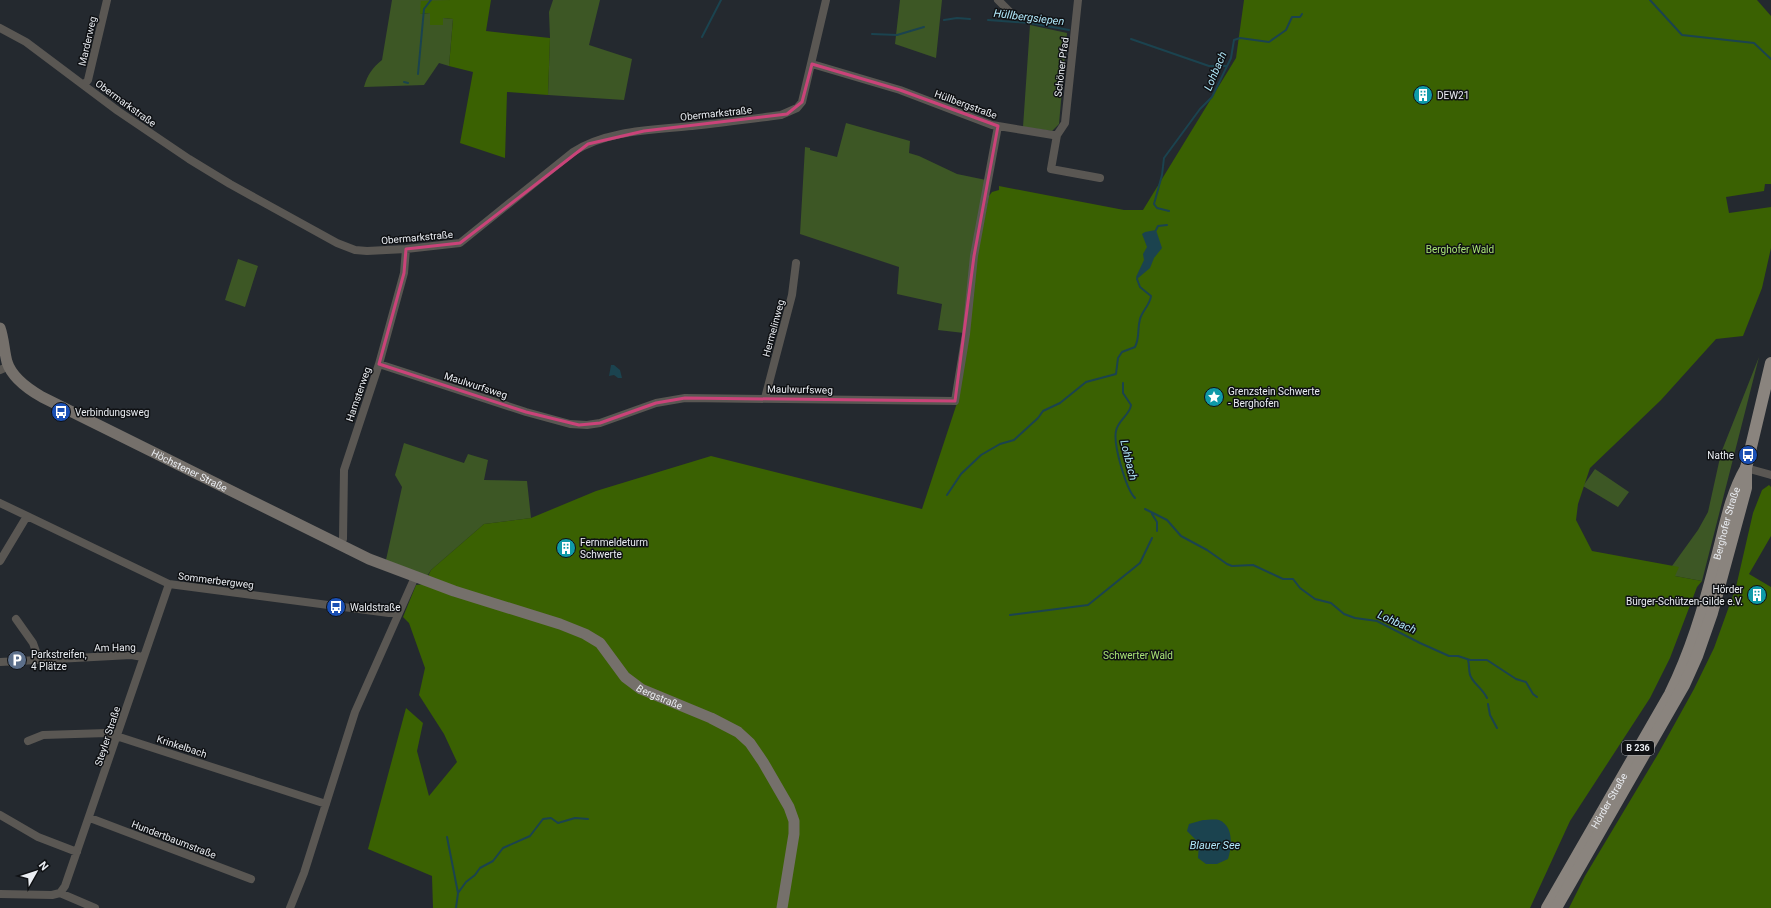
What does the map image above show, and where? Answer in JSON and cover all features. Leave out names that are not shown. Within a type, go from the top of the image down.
[{"type":"main road","name":"Höchstener Straße","points":[[0,328],[4,368],[42,397],[340,545],[415,577]]},
{"type":"main road","name":"Berghofer Straße","points":[[1716,582],[1746,488],[1746,468],[1771,363]]},
{"type":"main road","name":"Bergstraße","points":[[415,577],[584,634],[600,643],[625,677],[641,690],[718,721],[744,737],[773,778],[789,807],[794,821],[794,834],[782,908]]},
{"type":"main road","name":"Hörder Straße","points":[[1547,908],[1572,862],[1670,694],[1693,644],[1716,582]]},
{"type":"main road","name":"Hörder Straße","points":[[1556,908],[1684,685],[1705,636],[1716,582]]},
{"type":"street","name":"Marderweg","points":[[84,85],[88,80],[107,0]]},
{"type":"street","name":"Obermarkstraße","points":[[0,28],[26,42],[118,111],[196,163],[337,243],[362,251],[406,249],[460,242],[573,152],[604,138],[644,131],[734,122],[787,114],[797,108],[802,102],[826,0]]},
{"type":"street","points":[[998,0],[1011,13]]},
{"type":"street","name":"Schöner Pfad","points":[[1057,135],[1065,124],[1078,0]]},
{"type":"street","name":"Hüllbergstraße","points":[[812,64],[900,90],[998,126],[1057,135]]},
{"type":"street","name":"Maulwurfsweg","points":[[379,364],[526,412],[561,422],[579,425],[600,423],[656,403],[685,398],[955,402],[966,334],[974,256],[998,126]]},
{"type":"street","points":[[1057,135],[1051,169],[1100,178]]},
{"type":"street","name":"Hamsterweg","points":[[340,545],[343,539],[344,470],[379,364],[404,273],[406,249]]},
{"type":"street","name":"Hermelinweg","points":[[764,398],[792,295],[796,263]]},
{"type":"street","points":[[1746,468],[1771,475]]},
{"type":"street","name":"Sommerbergweg","points":[[0,503],[169,584],[389,613],[399,612]]},
{"type":"street","points":[[0,561],[27,516]]},
{"type":"street","points":[[290,908],[326,804],[355,712],[415,577]]},
{"type":"street","name":"Steyler Straße","points":[[60,893],[65,886],[90,818],[143,657],[169,584]]},
{"type":"street","points":[[16,619],[33,643],[39,660]]},
{"type":"street","name":"Am Hang","points":[[0,662],[131,655],[143,657]]},
{"type":"street","name":"Krinkelbach","points":[[28,741],[43,735],[107,733],[117,735],[326,804]]},
{"type":"street","points":[[0,815],[38,837],[77,852]]},
{"type":"street","name":"Hundertbaumstraße","points":[[90,818],[251,879]]},
{"type":"street","points":[[0,894],[52,895],[60,893],[95,908]]},
{"type":"highlighted area","points":[[812,64],[900,90],[998,126],[974,256],[955,401],[685,398],[656,403],[600,423],[579,425],[526,412],[379,364],[404,273],[406,249],[460,243],[588,144],[644,131],[787,114],[802,102]]},
{"type":"green space","points":[[392,0],[450,0],[420,14],[430,13],[430,25],[443,18],[453,19],[449,66],[439,63],[424,85],[364,87],[371,72],[382,60]]},
{"type":"green space","points":[[491,0],[486,31],[550,38],[548,95],[507,92],[505,158],[460,143],[473,72],[449,66],[453,19],[443,18],[443,25],[430,25],[430,13],[420,14],[421,1]]},
{"type":"green space","points":[[553,0],[600,0],[589,45],[632,59],[624,100],[548,95],[550,38],[549,12]]},
{"type":"green space","points":[[900,0],[942,0],[936,58],[895,44]]},
{"type":"green space","name":"Schwerter Wald","points":[[1244,0],[1757,0],[1771,16],[1771,184],[1765,184],[1764,191],[1726,197],[1729,213],[1771,207],[1771,248],[1762,288],[1743,336],[1716,339],[1661,400],[1590,468],[1578,504],[1576,520],[1592,551],[1679,567],[1675,576],[1702,581],[1697,587],[1670,658],[1650,698],[1570,821],[1530,908],[433,908],[432,876],[368,849],[406,708],[423,723],[417,751],[429,796],[457,762],[444,734],[419,695],[425,668],[409,623],[403,617],[416,585],[424,584],[431,570],[484,524],[531,518],[596,491],[711,456],[922,509],[957,403],[977,256],[989,196],[992,192],[999,190],[999,186],[1124,210],[1143,210],[1236,58]]},
{"type":"green space","points":[[1030,25],[1067,33],[1059,124],[1052,131],[1023,127]]},
{"type":"green space","points":[[846,123],[910,141],[909,153],[919,156],[957,174],[986,180],[964,333],[938,330],[942,304],[897,294],[899,267],[800,234],[805,147],[810,148],[810,150],[837,157]]},
{"type":"green space","points":[[238,259],[258,266],[245,307],[225,300]]},
{"type":"green space","points":[[1759,357],[1702,581],[1675,576],[1672,566],[1698,530],[1708,512],[1721,453]]},
{"type":"green space","points":[[404,443],[464,463],[468,454],[488,460],[484,480],[527,481],[531,518],[484,524],[431,570],[427,576],[386,560],[402,487],[395,475]]},
{"type":"green space","points":[[1595,469],[1629,492],[1618,507],[1583,486]]},
{"type":"green space","points":[[1769,485],[1771,487],[1771,536],[1749,574],[1771,587],[1771,908],[1569,908],[1585,876],[1658,754],[1694,689],[1714,648],[1736,587],[1753,513],[1762,490]]},
{"type":"water","points":[[1156,230],[1162,248],[1154,258],[1150,268],[1137,279],[1136,277],[1144,260],[1143,254],[1147,247],[1142,234]]},
{"type":"water","points":[[611,365],[614,365],[620,370],[622,378],[618,378],[614,375],[609,376]]},
{"type":"water","name":"Blauer See","points":[[1203,820],[1219,820],[1227,827],[1231,837],[1228,859],[1217,864],[1206,864],[1198,858],[1199,843],[1187,831],[1189,824]]},
{"type":"waterway","points":[[418,74],[424,9],[431,0]]},
{"type":"waterway","points":[[702,37],[721,0]]},
{"type":"waterway","points":[[1650,0],[1682,35],[1754,43],[1771,59]]},
{"type":"waterway","name":"Lohbach","points":[[1169,211],[1157,208],[1154,204],[1162,175],[1164,158],[1200,109],[1212,97],[1231,58],[1234,40],[1240,38],[1269,42],[1286,30],[1292,17],[1300,17],[1302,14]]},
{"type":"waterway","name":"Hüllbergsiepen","points":[[944,20],[957,18],[970,19]]},
{"type":"waterway","name":"Hüllbergsiepen","points":[[988,20],[1030,23],[1069,30]]},
{"type":"waterway","name":"Hüllbergsiepen","points":[[872,34],[897,35],[924,27]]},
{"type":"waterway","name":"Hüllbergsiepen","points":[[1131,39],[1209,66],[1226,66]]},
{"type":"waterway","points":[[404,82],[408,83]]},
{"type":"waterway","name":"Lohbach","points":[[1156,230],[1158,226],[1167,225]]},
{"type":"waterway","points":[[947,495],[961,474],[981,455],[1000,444],[1014,440],[1038,418],[1043,411],[1060,403],[1086,382],[1116,374],[1118,358],[1122,352],[1135,347],[1140,319],[1151,296],[1140,287],[1137,279]]},
{"type":"waterway","name":"Lohbach","points":[[1123,383],[1123,393],[1131,405],[1129,412],[1117,427],[1116,446],[1124,476],[1131,493],[1135,498]]},
{"type":"waterway","name":"Lohbach","points":[[1145,509],[1167,520],[1181,536],[1207,550],[1227,564],[1232,566],[1253,565],[1283,579],[1293,579],[1300,588],[1315,599],[1331,603],[1344,614],[1355,618],[1377,621],[1449,656],[1458,656],[1470,660],[1487,660],[1516,679],[1526,682],[1533,694],[1537,697]]},
{"type":"waterway","points":[[1152,514],[1157,522],[1157,531]]},
{"type":"waterway","points":[[1010,615],[1088,605],[1140,563],[1152,538]]},
{"type":"waterway","points":[[1468,660],[1471,677],[1487,698]]},
{"type":"waterway","points":[[1488,704],[1490,715],[1497,728]]},
{"type":"waterway","points":[[456,908],[458,893],[466,882],[475,875],[480,868],[493,861],[503,848],[530,836],[543,819],[551,818],[558,823],[575,818],[588,819]]},
{"type":"waterway","points":[[447,837],[458,893]]},
{"type":"place","name":"DEW21","points":[[1423,95]]},
{"type":"place","name":"Grenzstein Schwerte - Berghofen","points":[[1214,397]]},
{"type":"place","name":"Verbindungsweg","points":[[61,412]]},
{"type":"place","name":"Nathe","points":[[1748,455]]},
{"type":"place","name":"Fernmeldeturm Schwerte","points":[[566,548]]},
{"type":"place","name":"Hörder Bürger-Schützen-Gilde e.V.","points":[[1757,595]]},
{"type":"place","name":"Waldstraße","points":[[336,607]]},
{"type":"place","name":"Parkstreifen, 4 Plätze","points":[[17,660]]},
{"type":"park label","name":"Berghofer Wald","points":[[1460,249]]}]
